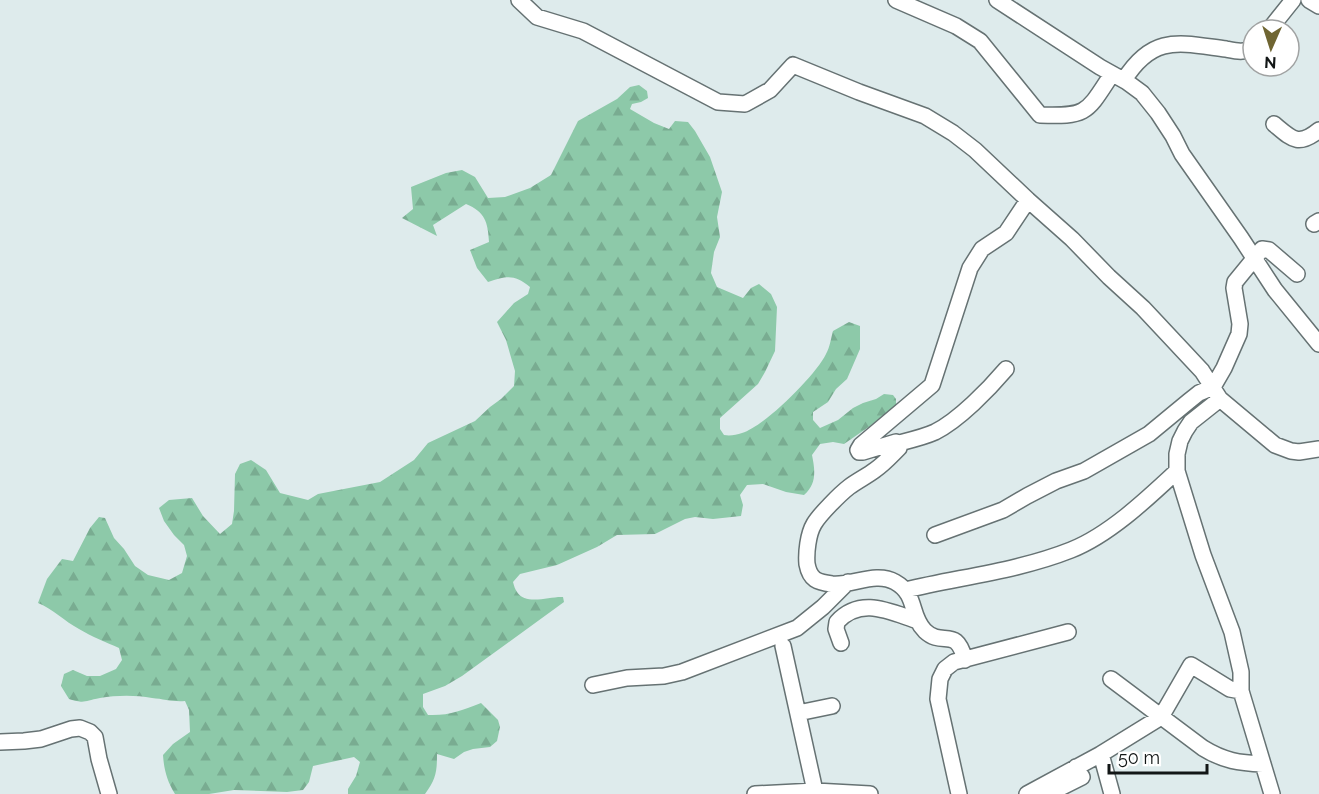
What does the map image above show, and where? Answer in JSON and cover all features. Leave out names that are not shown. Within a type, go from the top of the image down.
[{"type":"street","points":[[519,0],[537,17],[583,31],[718,102],[745,104],[770,90],[793,65],[925,116],[975,150],[1072,239],[1143,308],[1202,371],[1216,393],[1275,445],[1299,452],[1319,449]]},
{"type":"street","points":[[896,0],[956,26],[980,41],[1040,115],[1071,115],[1081,112],[1118,77],[1130,71],[1150,52],[1164,45],[1180,43],[1241,52]]},
{"type":"street","points":[[997,0],[1142,93],[1158,113],[1182,154],[1275,290],[1319,344]]},
{"type":"street","points":[[1279,18],[1293,0]]},
{"type":"street","points":[[1309,0],[1319,6]]},
{"type":"street","points":[[1274,124],[1293,140],[1300,141],[1319,130]]},
{"type":"street","points":[[1006,369],[944,427],[927,435],[899,443],[861,453],[858,450],[932,385],[970,268],[982,249],[1006,233],[1028,200]]},
{"type":"street","points":[[1272,794],[1241,692],[1241,672],[1232,632],[1203,555],[1177,471],[1177,454],[1185,430],[1216,393],[1239,334],[1240,324],[1234,282],[1262,249],[1267,249],[1298,274]]},
{"type":"street","points":[[935,535],[1003,510],[1056,481],[1084,471],[1149,434],[1200,393],[1216,393]]},
{"type":"street","points":[[899,443],[899,448],[876,470],[839,496],[814,524],[806,553],[809,573],[816,580],[835,584],[882,578],[895,582],[906,590],[918,621],[927,632],[933,636],[955,640],[962,649],[964,660]]},
{"type":"street","points":[[906,590],[1033,562],[1072,550],[1093,539],[1140,505],[1177,471]]},
{"type":"street","points":[[593,685],[627,678],[664,676],[682,672],[797,628],[848,582]]},
{"type":"street","points":[[841,643],[836,629],[837,622],[841,617],[858,608],[887,611],[918,621]]},
{"type":"street","points":[[959,794],[938,699],[940,679],[945,669],[954,662],[1068,632]]},
{"type":"street","points":[[783,646],[815,791]]},
{"type":"street","points":[[1026,794],[1101,754],[1161,717],[1191,665],[1230,689],[1241,692]]},
{"type":"street","points":[[1112,679],[1217,757],[1241,763],[1263,764]]},
{"type":"street","points":[[798,713],[832,706]]},
{"type":"street","points":[[0,742],[41,739],[71,729],[80,728],[90,732],[95,737],[109,794]]},
{"type":"street","points":[[1101,754],[1112,794]]},
{"type":"street","points":[[1048,794],[1082,777],[1076,767]]},
{"type":"street","points":[[755,794],[815,791],[870,794]]},
{"type":"green space","points":[[639,85],[647,91],[648,98],[632,104],[630,109],[669,129],[675,121],[688,122],[710,157],[722,192],[717,217],[720,237],[714,252],[711,273],[717,287],[743,298],[751,288],[759,284],[771,294],[777,307],[775,351],[758,384],[720,418],[720,429],[724,435],[742,433],[763,421],[776,410],[801,386],[820,363],[826,354],[833,331],[849,322],[860,326],[860,349],[847,379],[836,389],[828,402],[813,412],[813,420],[820,428],[838,420],[853,408],[884,394],[893,395],[896,405],[844,444],[833,442],[820,444],[812,455],[813,481],[804,495],[763,484],[747,485],[740,495],[743,505],[741,516],[713,519],[695,517],[685,519],[655,534],[617,535],[557,565],[520,574],[513,582],[516,591],[521,596],[526,599],[563,597],[564,602],[462,676],[445,686],[423,694],[423,707],[428,715],[449,713],[481,703],[498,720],[500,727],[497,741],[490,747],[464,752],[454,759],[437,754],[435,775],[425,794],[348,794],[360,762],[354,757],[313,766],[309,782],[303,790],[287,792],[234,790],[209,794],[175,794],[166,775],[163,755],[173,744],[190,732],[189,710],[185,701],[140,696],[106,697],[82,702],[69,699],[61,686],[64,674],[73,670],[87,676],[100,676],[116,669],[122,660],[119,648],[84,632],[38,603],[47,579],[62,559],[73,561],[90,528],[99,517],[105,518],[114,538],[135,566],[148,575],[169,580],[182,573],[187,556],[184,545],[164,521],[159,508],[169,500],[192,498],[203,516],[220,534],[232,524],[235,474],[240,464],[251,460],[266,470],[280,493],[308,500],[318,494],[380,482],[414,460],[428,443],[475,421],[514,386],[515,371],[506,340],[497,322],[514,303],[528,294],[530,287],[510,277],[488,282],[477,268],[470,250],[489,242],[489,235],[481,214],[472,207],[466,204],[433,225],[437,236],[402,218],[413,209],[411,187],[446,173],[462,170],[475,177],[488,198],[505,197],[530,188],[551,175],[578,121],[617,99],[630,87]]}]
